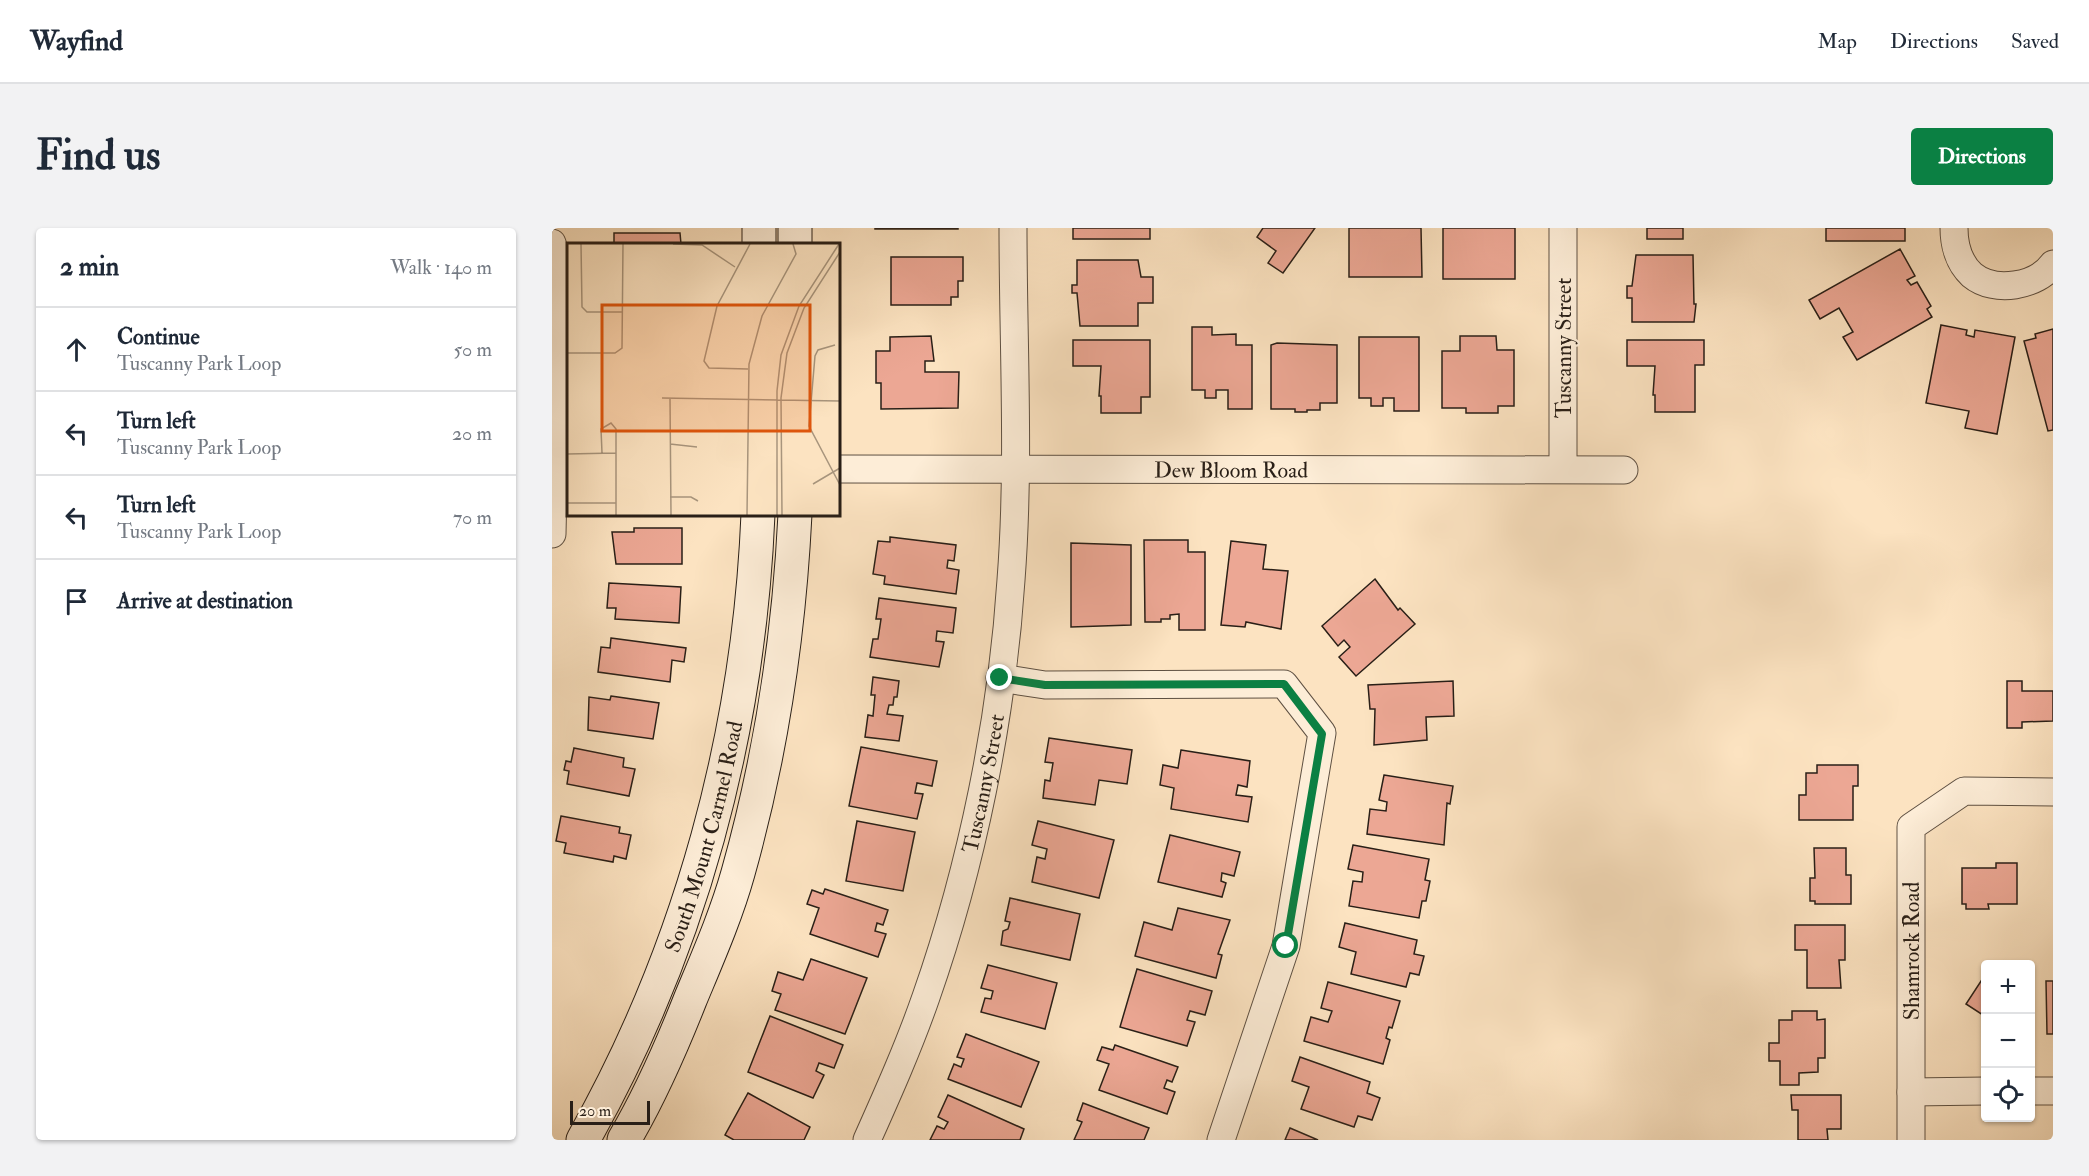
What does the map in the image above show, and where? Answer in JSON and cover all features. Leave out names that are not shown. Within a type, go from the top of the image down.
[{"type":"street","name":"Tuscanny Street","points":[[867,1140],[915,1028],[947,929],[974,823],[1000,678],[1011,581],[1014,470],[1013,228]]},
{"type":"street","name":"Tuscanny Street","points":[[1563,228],[1563,469]]},
{"type":"street","points":[[1954,228],[1954,244],[1961,261],[1973,276],[1991,283],[2015,285],[2031,281],[2046,274],[2053,264]]},
{"type":"street","points":[[552,243],[558,262],[558,469],[552,534]]},
{"type":"street","name":"Dew Bloom Road","points":[[840,469],[1624,470]]},
{"type":"street","name":"South Mount Carmel Road","points":[[583,1140],[622,1065],[650,1003],[703,856],[735,720],[751,608],[758,516]]},
{"type":"street","name":"South Mount Carmel Road","points":[[624,1140],[671,1048],[737,875],[763,777],[781,672],[795,516]]},
{"type":"street","points":[[1000,678],[1045,685],[1284,684],[1322,734],[1286,946],[1221,1140]]},
{"type":"street","name":"Shamrock Road","points":[[1911,1140],[1911,827],[1964,791],[2053,792]]},
{"type":"street","points":[[1911,1092],[1981,1091]]},
{"type":"street","points":[[2035,1091],[2053,1091]]},
{"type":"building","points":[[958,228],[958,229],[875,229]]},
{"type":"building","points":[[1073,228],[1150,228],[1150,239],[1073,239]]},
{"type":"building","points":[[1263,228],[1315,228],[1283,273],[1268,263],[1276,251],[1257,237]]},
{"type":"building","points":[[1349,228],[1421,228],[1422,277],[1349,277]]},
{"type":"building","points":[[1443,228],[1515,228],[1515,279],[1443,279]]},
{"type":"building","points":[[1647,228],[1683,228],[1683,239],[1647,239]]},
{"type":"building","points":[[1826,228],[1905,228],[1905,241],[1826,241]]},
{"type":"building","points":[[614,233],[680,233],[681,243],[614,243]]},
{"type":"building","points":[[1900,249],[1915,276],[1907,280],[1911,285],[1917,282],[1931,306],[1927,309],[1932,317],[1857,360],[1843,337],[1853,332],[1839,308],[1820,319],[1809,300]]},
{"type":"building","points":[[1636,255],[1693,255],[1694,304],[1696,304],[1694,322],[1632,322],[1632,298],[1627,298],[1627,286],[1632,286]]},
{"type":"building","points":[[891,257],[963,257],[963,281],[958,281],[958,297],[951,297],[951,305],[891,305]]},
{"type":"building","points":[[1077,260],[1138,260],[1141,277],[1153,277],[1153,303],[1138,303],[1138,326],[1080,326],[1077,293],[1072,293],[1072,285],[1077,285]]},
{"type":"building","points":[[1941,325],[1967,330],[1966,335],[1974,337],[1975,330],[2015,337],[1997,434],[1965,428],[1969,411],[1926,403]]},
{"type":"building","points":[[1192,327],[1212,327],[1212,335],[1236,334],[1236,345],[1252,345],[1252,409],[1228,409],[1228,390],[1216,390],[1216,398],[1205,398],[1205,390],[1192,390]]},
{"type":"building","points":[[2053,329],[2053,430],[2048,431],[2024,341],[2036,338],[2035,334]]},
{"type":"building","points":[[931,336],[934,361],[925,361],[925,372],[959,372],[958,408],[881,409],[881,383],[876,383],[876,351],[890,351],[890,337]]},
{"type":"building","points":[[1460,336],[1496,336],[1497,350],[1514,350],[1514,406],[1498,406],[1498,413],[1466,413],[1466,408],[1442,408],[1442,351],[1460,351]]},
{"type":"building","points":[[1359,337],[1419,337],[1419,411],[1394,411],[1394,398],[1383,398],[1383,406],[1371,406],[1371,398],[1359,398]]},
{"type":"building","points":[[1073,340],[1150,340],[1150,397],[1141,397],[1141,413],[1101,413],[1101,396],[1099,396],[1101,366],[1073,366]]},
{"type":"building","points":[[1627,340],[1704,340],[1704,365],[1695,365],[1695,412],[1655,412],[1655,395],[1653,395],[1655,366],[1627,366]]},
{"type":"building","points":[[1277,343],[1337,345],[1337,403],[1320,403],[1320,410],[1307,410],[1307,412],[1295,412],[1295,409],[1271,409],[1271,345]]},
{"type":"building","points":[[634,528],[682,528],[682,564],[616,564],[612,532],[634,532]]},
{"type":"building","points":[[890,537],[956,545],[954,561],[948,560],[947,568],[959,570],[956,594],[884,584],[885,576],[873,574],[878,541],[890,542]]},
{"type":"building","points":[[1144,540],[1188,540],[1188,552],[1205,552],[1205,630],[1179,630],[1179,614],[1170,615],[1170,619],[1161,619],[1161,622],[1145,622]]},
{"type":"building","points":[[1231,541],[1266,545],[1263,569],[1288,571],[1281,629],[1246,622],[1245,627],[1221,625]]},
{"type":"building","points":[[1071,543],[1131,545],[1131,625],[1071,627]]},
{"type":"building","points":[[1375,579],[1398,610],[1400,608],[1415,624],[1356,676],[1339,657],[1350,647],[1344,640],[1338,646],[1322,626]]},
{"type":"building","points":[[609,583],[681,587],[679,623],[615,619],[616,608],[607,608]]},
{"type":"building","points":[[879,598],[956,608],[953,633],[937,631],[936,641],[944,642],[939,667],[870,657],[873,639],[878,639],[881,619],[876,619]]},
{"type":"building","points":[[611,638],[686,648],[684,662],[672,660],[670,682],[598,672],[601,647],[610,648]]},
{"type":"building","points":[[873,677],[899,681],[897,697],[894,697],[893,705],[889,705],[887,714],[903,716],[899,741],[865,737],[868,715],[873,716],[875,695],[871,695]]},
{"type":"building","points":[[1453,681],[1454,716],[1426,717],[1427,740],[1374,745],[1375,709],[1370,709],[1368,685]]},
{"type":"building","points":[[2007,681],[2022,681],[2022,691],[2053,691],[2053,721],[2022,722],[2022,728],[2007,728]]},
{"type":"building","points":[[611,696],[659,703],[653,739],[588,730],[589,697],[610,700]]},
{"type":"building","points":[[1049,738],[1132,750],[1127,784],[1099,780],[1095,805],[1043,798],[1045,780],[1050,781],[1053,763],[1045,762]]},
{"type":"building","points":[[861,747],[937,761],[932,786],[917,783],[915,793],[923,794],[917,819],[849,806]]},
{"type":"building","points":[[574,748],[624,758],[623,767],[635,769],[629,796],[567,784],[569,771],[564,770],[566,761],[571,762]]},
{"type":"building","points":[[1181,750],[1250,761],[1247,787],[1238,785],[1236,795],[1252,797],[1248,822],[1171,809],[1174,788],[1160,785],[1163,765],[1178,768]]},
{"type":"building","points":[[1817,765],[1858,765],[1858,786],[1853,786],[1853,820],[1799,820],[1799,795],[1806,795],[1806,773],[1817,773]]},
{"type":"building","points":[[1384,775],[1453,786],[1450,804],[1447,803],[1444,845],[1367,834],[1370,809],[1386,811],[1387,802],[1379,800]]},
{"type":"building","points":[[561,816],[620,827],[619,833],[631,835],[626,859],[614,856],[613,862],[564,853],[566,843],[556,841]]},
{"type":"building","points":[[857,821],[915,832],[903,891],[846,881]]},
{"type":"building","points":[[1038,821],[1114,840],[1099,898],[1032,882],[1037,857],[1045,859],[1047,849],[1032,845]]},
{"type":"building","points":[[1170,835],[1240,852],[1234,876],[1222,873],[1221,881],[1226,883],[1222,897],[1158,882]]},
{"type":"building","points":[[1353,845],[1429,859],[1425,880],[1430,881],[1426,901],[1422,901],[1419,918],[1349,906],[1353,881],[1362,882],[1363,872],[1348,869]]},
{"type":"building","points":[[1814,848],[1846,848],[1846,875],[1851,875],[1851,904],[1815,904],[1815,901],[1810,901],[1810,878],[1815,878]]},
{"type":"building","points":[[1996,863],[2017,863],[2017,904],[1988,904],[1989,909],[1966,909],[1966,904],[1962,904],[1962,868],[1996,868]]},
{"type":"building","points":[[825,889],[888,910],[883,925],[877,923],[875,931],[886,934],[878,957],[810,934],[819,908],[807,904],[812,890],[823,894]]},
{"type":"building","points":[[1010,898],[1080,914],[1070,960],[1001,945],[1003,931],[1008,929],[1010,922],[1005,921]]},
{"type":"building","points":[[1178,908],[1230,920],[1218,954],[1222,955],[1216,978],[1135,956],[1144,922],[1172,930]]},
{"type":"building","points":[[1345,923],[1417,940],[1414,954],[1424,956],[1419,975],[1410,973],[1406,987],[1351,974],[1356,952],[1339,947]]},
{"type":"building","points":[[1795,925],[1845,925],[1845,960],[1839,960],[1841,988],[1807,988],[1807,950],[1795,950]]},
{"type":"building","points":[[811,959],[867,978],[845,1034],[775,1010],[781,994],[772,991],[778,972],[803,980]]},
{"type":"building","points":[[988,965],[1057,983],[1045,1029],[981,1012],[985,998],[991,999],[993,991],[981,988]]},
{"type":"building","points":[[1137,969],[1212,991],[1205,1015],[1190,1011],[1187,1020],[1195,1022],[1187,1046],[1120,1027]]},
{"type":"building","points":[[1981,981],[1981,1014],[1966,1004]]},
{"type":"building","points":[[2046,981],[2053,981],[2053,1034],[2047,1034]]},
{"type":"building","points":[[1328,982],[1400,1001],[1392,1028],[1389,1027],[1386,1038],[1390,1040],[1383,1064],[1304,1041],[1311,1017],[1328,1022],[1332,1011],[1321,1008]]},
{"type":"building","points":[[1792,1011],[1817,1011],[1817,1020],[1825,1019],[1825,1058],[1818,1058],[1818,1072],[1799,1073],[1799,1085],[1780,1085],[1780,1061],[1769,1061],[1769,1043],[1779,1043],[1779,1020],[1792,1020]]},
{"type":"building","points":[[770,1016],[843,1045],[834,1068],[819,1063],[816,1071],[824,1075],[813,1098],[748,1072]]},
{"type":"building","points":[[966,1034],[1039,1062],[1021,1107],[948,1079],[954,1064],[961,1067],[964,1059],[957,1057]]},
{"type":"building","points":[[1115,1045],[1178,1067],[1172,1082],[1167,1080],[1164,1088],[1175,1092],[1167,1114],[1099,1090],[1109,1064],[1097,1060],[1102,1047],[1113,1050]]},
{"type":"building","points":[[1300,1057],[1370,1082],[1367,1093],[1380,1098],[1372,1120],[1358,1116],[1354,1127],[1301,1109],[1309,1087],[1292,1081]]},
{"type":"building","points":[[748,1093],[810,1127],[804,1140],[734,1140],[725,1135]]},
{"type":"building","points":[[948,1095],[1024,1129],[1020,1140],[930,1140],[937,1126],[944,1129],[948,1122],[938,1117]]},
{"type":"building","points":[[1791,1095],[1841,1095],[1841,1129],[1827,1129],[1828,1140],[1798,1140],[1798,1110],[1792,1110]]},
{"type":"building","points":[[1083,1103],[1149,1128],[1144,1140],[1074,1140],[1082,1122],[1077,1120]]},
{"type":"building","points":[[1290,1128],[1318,1140],[1285,1140]]},
{"type":"route","points":[[1000,678],[1045,685],[1284,684],[1322,734],[1286,946]]}]
